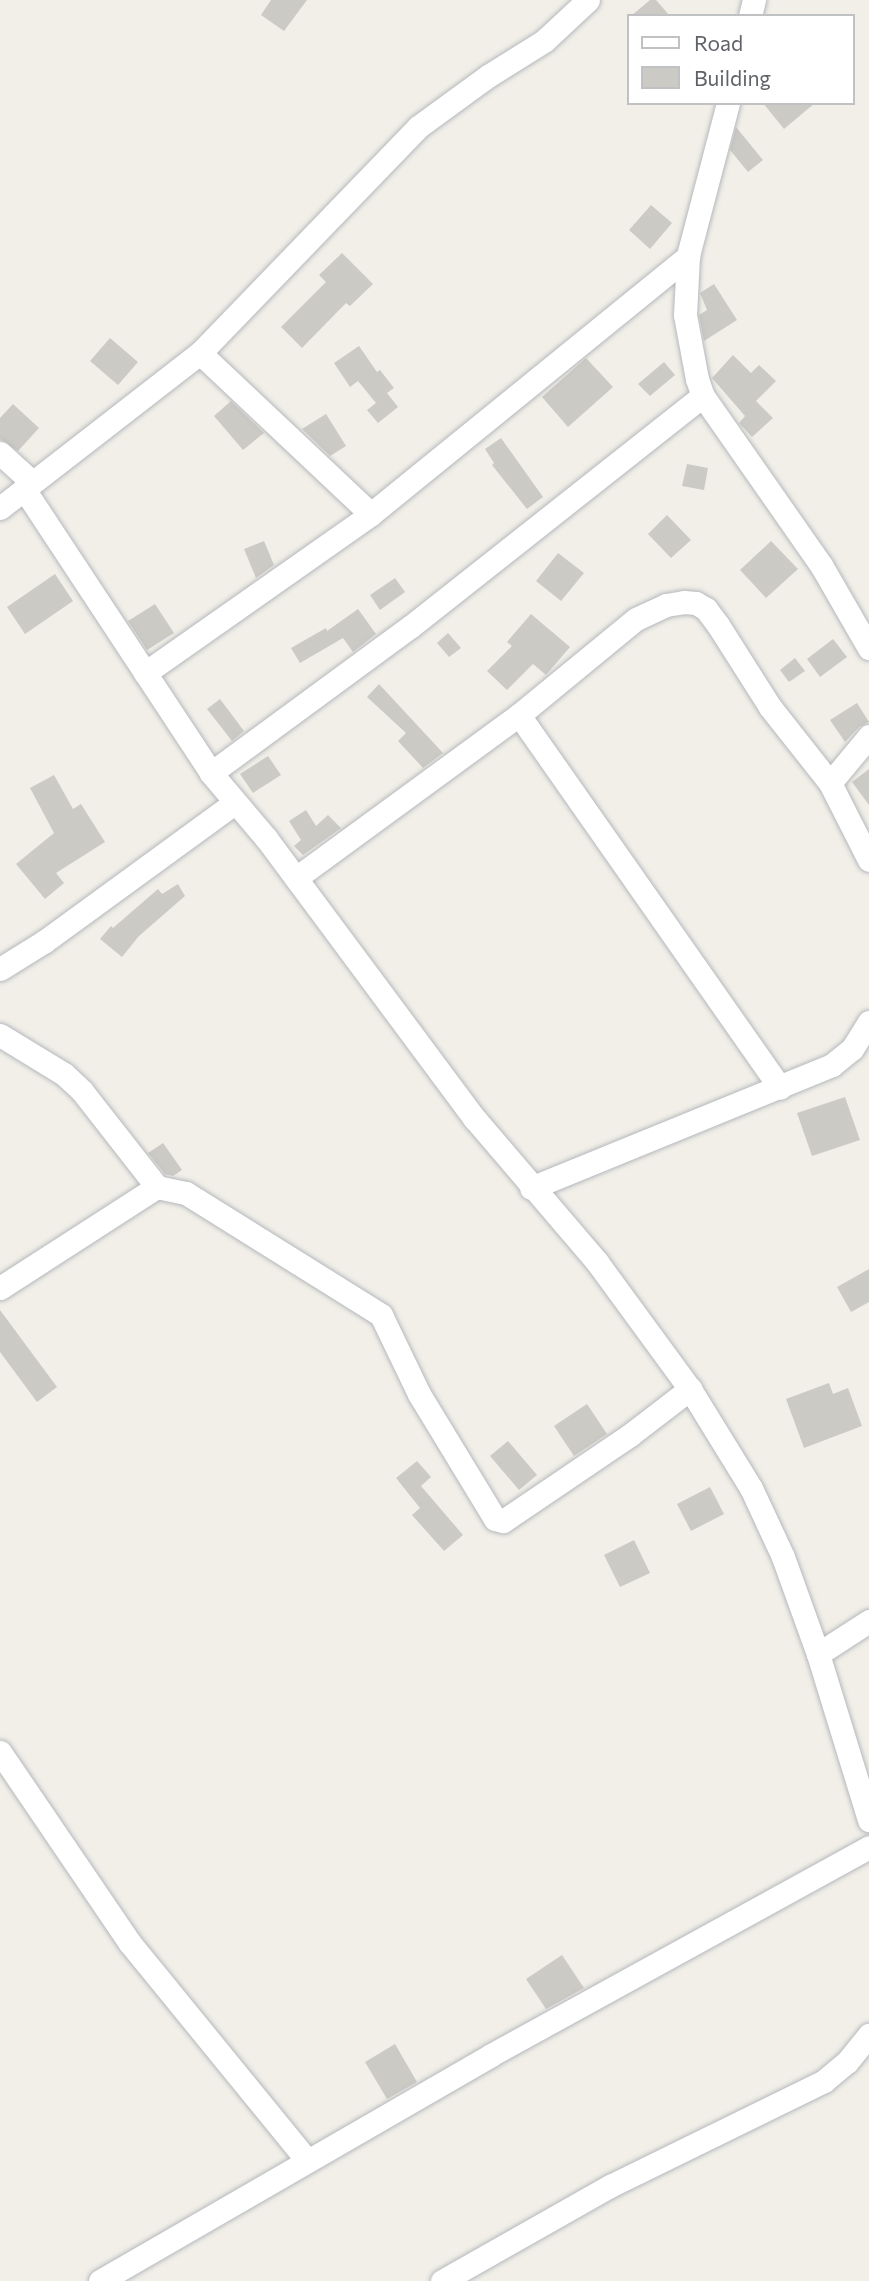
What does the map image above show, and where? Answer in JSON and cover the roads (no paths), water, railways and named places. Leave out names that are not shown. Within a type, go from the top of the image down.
[{"type":"street","points":[[0,508],[200,353],[418,127],[488,76],[544,41],[588,0]]},
{"type":"street","points":[[727,105],[699,200],[688,256],[685,315],[703,396],[821,565],[869,648]]},
{"type":"street","points":[[145,673],[371,514],[688,256]]},
{"type":"street","points":[[200,353],[371,514]]},
{"type":"street","points":[[211,773],[431,611],[703,396]]},
{"type":"street","points":[[0,453],[28,486],[211,773],[296,878],[475,1119],[531,1188],[597,1262],[690,1389],[751,1488],[783,1557],[818,1654],[869,1820]]},
{"type":"street","points":[[296,878],[519,715],[636,619],[666,606],[696,603],[706,609],[770,707],[830,783],[869,860]]},
{"type":"street","points":[[519,715],[780,1087]]},
{"type":"street","points":[[830,783],[869,736]]},
{"type":"street","points":[[0,969],[46,941],[234,803]]},
{"type":"street","points":[[531,1188],[614,1151],[832,1065],[852,1049],[869,1022]]},
{"type":"street","points":[[0,1035],[64,1074],[82,1091],[157,1187],[186,1193],[381,1315],[419,1394],[495,1519],[503,1521],[516,1515],[690,1389]]},
{"type":"street","points":[[0,1288],[157,1187]]},
{"type":"street","points":[[818,1654],[869,1621]]},
{"type":"street","points":[[0,1752],[129,1942],[306,2159]]},
{"type":"street","points":[[100,2281],[306,2159],[732,1920],[869,1847]]},
{"type":"street","points":[[442,2281],[610,2186],[824,2081],[847,2062],[869,2035]]}]
